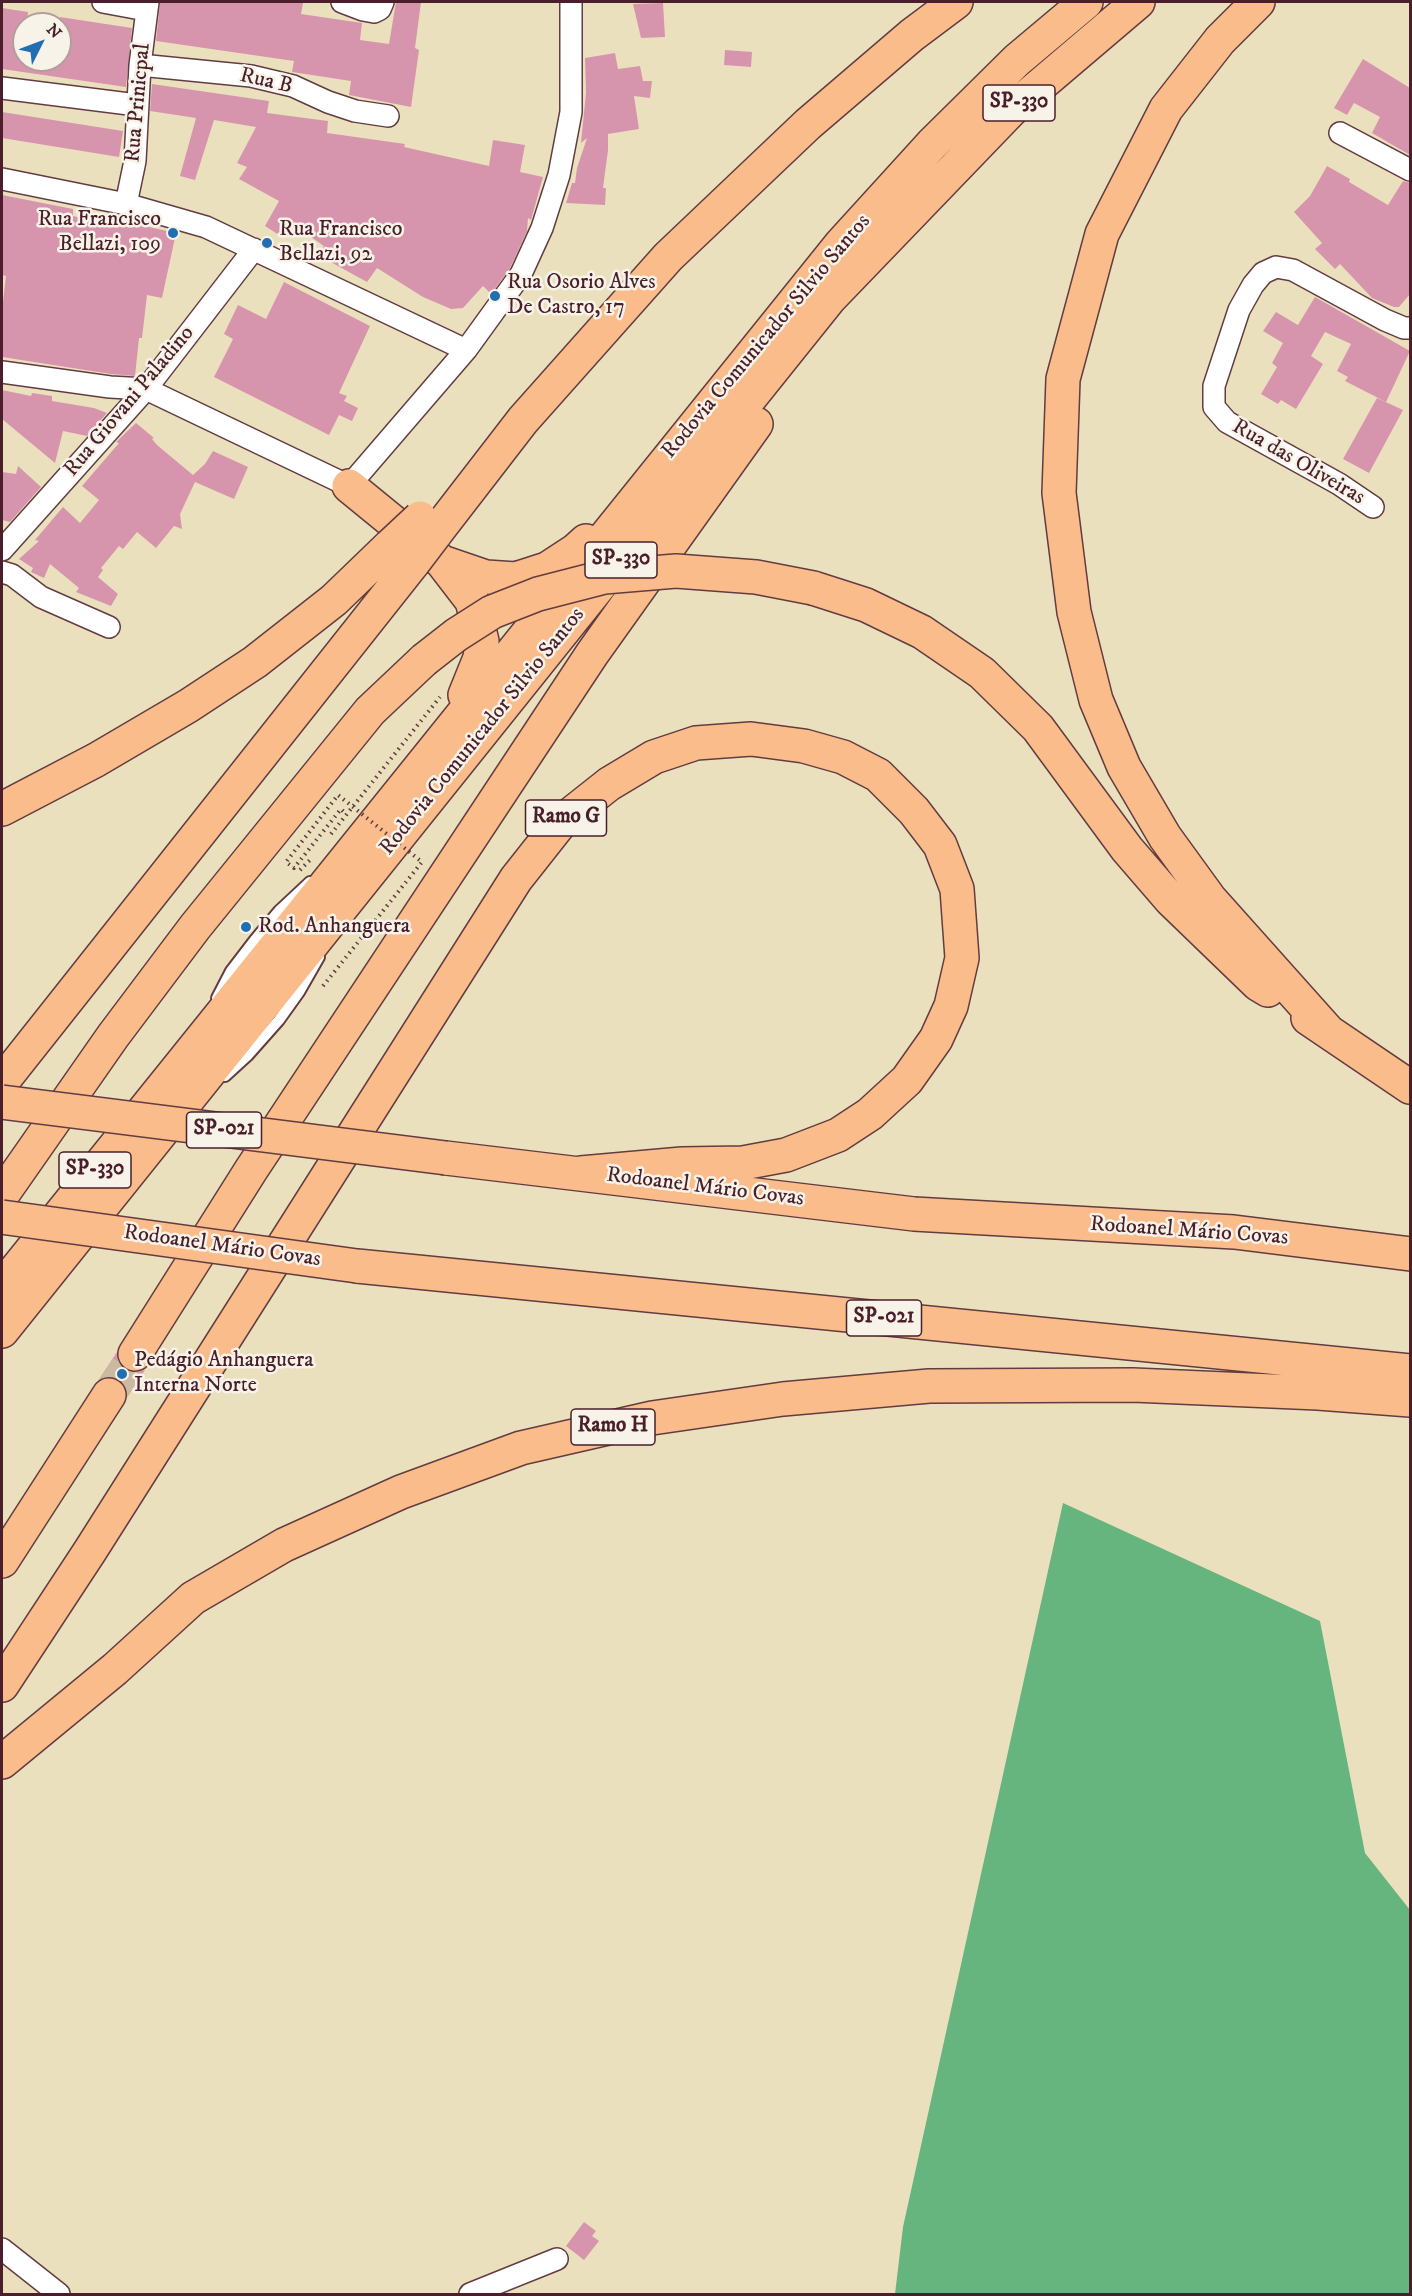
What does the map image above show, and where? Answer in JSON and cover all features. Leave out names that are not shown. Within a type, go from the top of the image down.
[{"type":"highway","points":[[2,1083],[420,545],[523,420],[668,257],[808,124],[912,35],[956,2]]},
{"type":"highway","name":"Rodovia Comunicador Silvio Santos","points":[[2,1287],[189,1054],[353,826],[444,737],[841,243],[932,144],[1017,60],[1086,2]]},
{"type":"highway","name":"Rodovia Comunicador Silvio Santos","points":[[2,1331],[830,298],[1011,110],[1138,2]]},
{"type":"highway","points":[[1258,2],[1220,40],[1166,110],[1102,234],[1063,379],[1059,493],[1074,612],[1096,700],[1124,768],[1165,837],[1210,899],[1327,1030]]},
{"type":"highway","points":[[135,1354],[251,1170],[592,654],[910,214]]},
{"type":"highway","points":[[420,545],[486,577],[516,579],[547,569],[576,550],[656,472]]},
{"type":"highway","points":[[349,486],[420,545],[472,601],[482,641],[480,658],[474,677],[444,737]]},
{"type":"highway","points":[[2,809],[96,760],[188,706],[255,662],[334,600],[420,545]]},
{"type":"highway","points":[[2,1195],[113,1036],[195,927],[369,711],[424,660],[456,635],[492,612],[538,594],[604,577],[676,571],[756,577],[813,588],[866,605],[921,632],[982,673],[1038,728],[1127,849],[1171,900],[1258,984],[1410,1087]]},
{"type":"highway","name":"Ramo G","points":[[2,1685],[90,1551],[516,879],[561,822],[609,784],[654,757],[696,743],[751,739],[804,746],[843,757],[878,775],[914,811],[940,845],[957,889],[962,958],[951,1006],[936,1040],[907,1080],[870,1114],[838,1135],[786,1155],[743,1163],[682,1164],[581,1173]]},
{"type":"highway","name":"Rodoanel Mário Covas","points":[[2,1102],[914,1214],[1234,1232],[1410,1254]]},
{"type":"highway","name":"Rodoanel Mário Covas","points":[[2,1217],[357,1266],[1410,1371]]},
{"type":"highway","name":"Ramo H","points":[[2,1762],[116,1669],[193,1598],[285,1545],[348,1516],[401,1492],[521,1448],[652,1418],[783,1399],[929,1386],[1133,1385],[1318,1393],[1410,1400]]},
{"type":"highway","points":[[2,1561],[109,1395]]},
{"type":"street","points":[[103,2],[147,6]]},
{"type":"street","points":[[342,2],[374,12],[380,9],[383,2]]},
{"type":"street","points":[[2,372],[110,387],[146,389],[349,486],[466,350],[521,274],[542,228],[559,175],[571,112],[572,2]]},
{"type":"street","name":"Rua Prinicpal","points":[[126,204],[135,161],[140,65],[147,6]]},
{"type":"street","name":"Rua B","points":[[140,65],[251,76],[293,86],[355,111],[388,116]]},
{"type":"street","points":[[2,87],[137,105]]},
{"type":"street","points":[[1340,133],[1410,170]]},
{"type":"street","points":[[2,179],[126,204],[206,227],[466,350]]},
{"type":"street","name":"Rua Giovani Paladino","points":[[2,550],[146,389],[254,249]]},
{"type":"street","name":"Rua das Oliveiras","points":[[1373,507],[1339,484],[1227,422],[1214,407],[1214,386],[1239,310],[1253,285],[1263,273],[1276,267],[1293,270],[1385,320],[1404,328],[1410,328]]},
{"type":"street","points":[[2,572],[12,575],[41,597],[109,627]]},
{"type":"street","points":[[2,2249],[58,2295]]},
{"type":"street","points":[[470,2295],[557,2259]]},
{"type":"lane","points":[[189,1054],[231,971],[279,911],[322,871],[353,826]]},
{"type":"lane","points":[[159,1133],[248,1055],[299,992],[314,968],[339,912]]},
{"type":"path","points":[[326,841],[353,826],[445,690]]},
{"type":"path","points":[[323,986],[422,862],[338,795],[285,862],[294,868],[341,809],[353,826]]},
{"type":"path","points":[[295,875],[311,858]]},
{"type":"green space","points":[[1063,1503],[1320,1621],[1365,1853],[1410,1910],[1410,2294],[895,2294],[903,2227]]},
{"type":"building","points":[[160,2],[303,3],[301,14],[362,23],[360,40],[389,44],[396,2],[421,2],[415,48],[419,50],[411,107],[349,95],[351,81],[292,72],[294,61],[156,41]]},
{"type":"building","points":[[663,3],[665,37],[641,38],[633,4]]},
{"type":"building","points":[[2,8],[28,12],[12,12],[12,70],[2,69]]},
{"type":"building","points":[[72,19],[132,28],[126,87],[23,72],[72,72]]},
{"type":"building","points":[[725,50],[752,52],[751,67],[724,65]]},
{"type":"building","points":[[615,53],[618,69],[640,66],[643,81],[652,81],[650,98],[634,96],[639,129],[608,134],[603,188],[606,188],[605,205],[566,203],[572,183],[575,183],[577,168],[587,138],[581,143],[586,93],[585,58]]},
{"type":"building","points":[[1363,59],[1410,88],[1410,155],[1372,133],[1380,117],[1354,103],[1347,115],[1334,108]]},
{"type":"building","points":[[152,84],[269,101],[267,113],[328,121],[327,133],[405,144],[404,147],[489,166],[493,140],[525,145],[520,172],[543,177],[531,220],[528,218],[527,231],[510,268],[491,294],[483,286],[463,308],[451,309],[423,297],[377,268],[367,282],[318,255],[324,246],[289,222],[279,235],[265,226],[279,201],[239,179],[247,167],[237,163],[256,127],[214,120],[195,180],[180,176],[196,118],[150,111]]},
{"type":"building","points":[[2,112],[123,131],[119,157],[2,138]]},
{"type":"building","points":[[1327,166],[1388,205],[1403,181],[1410,183],[1410,294],[1399,307],[1372,298],[1340,264],[1335,269],[1315,249],[1322,243],[1294,212],[1310,196]]},
{"type":"building","points":[[2,195],[73,209],[73,216],[103,223],[104,217],[176,233],[162,298],[147,295],[135,376],[2,357],[2,310],[6,276],[2,275]]},
{"type":"building","points":[[284,282],[370,326],[339,393],[347,396],[344,401],[358,408],[352,421],[339,415],[329,435],[214,377],[233,339],[224,334],[238,305],[266,319]]},
{"type":"building","points":[[1315,297],[1410,351],[1386,402],[1345,381],[1348,377],[1337,371],[1351,344],[1325,332],[1311,356],[1323,364],[1296,409],[1281,400],[1278,404],[1261,394],[1277,367],[1272,363],[1283,343],[1263,331],[1276,312],[1298,325]]},
{"type":"building","points":[[2,390],[31,396],[32,393],[52,396],[52,401],[94,408],[107,413],[87,436],[63,431],[55,463],[2,419]]},
{"type":"building","points":[[1377,398],[1403,410],[1369,473],[1343,459]]},
{"type":"building","points":[[136,423],[154,438],[152,439],[157,445],[193,475],[205,464],[213,451],[248,467],[234,499],[195,482],[180,514],[182,529],[174,526],[156,548],[137,532],[123,549],[119,546],[101,568],[103,570],[98,577],[118,594],[111,606],[76,592],[79,588],[50,564],[44,578],[31,572],[33,568],[19,559],[39,541],[35,540],[63,507],[80,523],[99,500],[82,486],[119,443],[116,442]]},
{"type":"building","points":[[18,466],[41,487],[10,522],[2,520],[2,472],[16,474]]},
{"type":"building","points":[[117,1352],[118,1362],[125,1369],[135,1373],[145,1370],[128,1396],[125,1386],[119,1379],[109,1376],[98,1381]]},
{"type":"building","points":[[584,2222],[596,2231],[592,2236],[599,2241],[584,2260],[566,2246]]},
{"type":"tunnel","points":[[109,1395],[135,1354]]},
{"type":"place","name":"Rua Francisco Bellazi, 109","points":[[173,233]]},
{"type":"place","name":"Rua Francisco Bellazi, 92","points":[[267,243]]},
{"type":"place","name":"Rua Osorio Alves De Castro, 17","points":[[495,296]]},
{"type":"place","name":"Rod. Anhanguera","points":[[246,927]]},
{"type":"place","name":"Pedágio Anhanguera Interna Norte","points":[[122,1374]]}]
